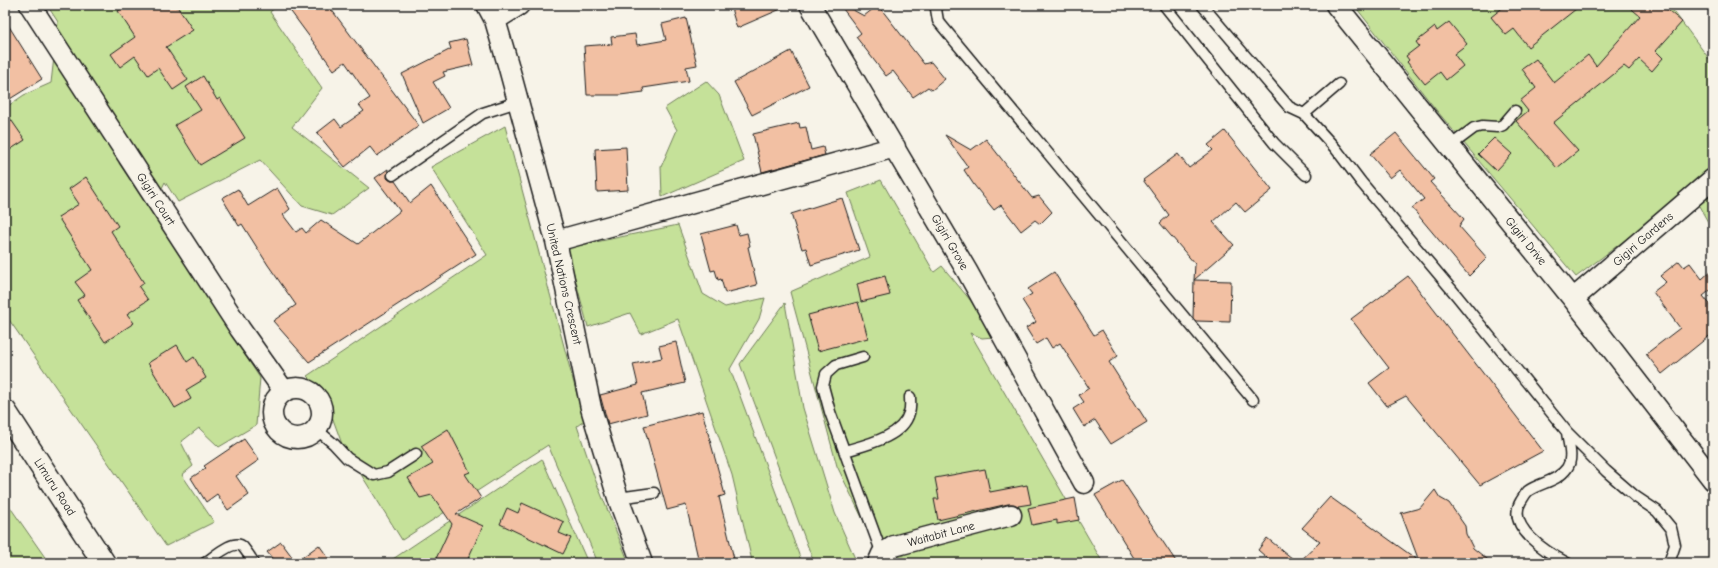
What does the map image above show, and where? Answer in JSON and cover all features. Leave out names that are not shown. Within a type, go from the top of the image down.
[{"type":"main road","name":"Limuru Road","points":[[5,411],[104,563]]},
{"type":"street","name":"Gigiri Court","points":[[30,5],[240,330],[284,391]]},
{"type":"street","points":[[491,12],[519,5]]},
{"type":"street","name":"Gigiri Grove","points":[[810,5],[967,271],[1084,483]]},
{"type":"street","name":"Gigiri Drive","points":[[1336,5],[1573,299],[1713,480]]},
{"type":"street","name":"United Nations Crescent","points":[[491,12],[518,102],[556,241],[591,408],[618,498],[642,563]]},
{"type":"street","points":[[556,241],[895,147]]},
{"type":"street","name":"Gigiri Gardens","points":[[1573,299],[1713,179]]},
{"type":"street","points":[[294,388],[305,388],[314,393],[320,402],[323,412],[321,422],[316,429],[306,436],[296,438],[286,435],[278,428],[273,419],[272,408],[276,398],[284,391],[294,388]]},
{"type":"street","name":"Waitabit Lane","points":[[880,559],[894,546],[1011,515]]},
{"type":"lane","points":[[936,5],[938,21],[1253,400]]},
{"type":"lane","points":[[1164,5],[1274,143],[1306,175]]},
{"type":"lane","points":[[1202,5],[1289,107],[1304,114],[1336,150],[1567,432],[1606,471],[1636,497],[1657,511],[1671,528],[1675,545],[1670,563]]},
{"type":"lane","points":[[1304,114],[1339,84]]},
{"type":"lane","points":[[393,175],[483,114],[518,102]]},
{"type":"lane","points":[[1450,146],[1474,128],[1482,126],[1498,127],[1503,125],[1515,111]]},
{"type":"lane","points":[[863,357],[836,365],[826,374],[823,386],[880,559]]},
{"type":"lane","points":[[845,451],[882,440],[905,423],[910,412],[910,397]]},
{"type":"lane","points":[[316,429],[334,444],[347,458],[374,475],[388,472],[416,454]]},
{"type":"lane","points":[[1567,432],[1570,455],[1568,467],[1558,477],[1526,492],[1518,506],[1517,517],[1523,530],[1534,541],[1567,563]]},
{"type":"lane","points":[[618,498],[654,493]]},
{"type":"lane","points":[[205,563],[232,545],[238,544],[243,547],[254,563]]},
{"type":"green space","points":[[47,5],[278,5],[270,12],[322,88],[292,127],[369,188],[332,215],[302,206],[260,160],[178,202],[165,182],[160,192],[119,163],[260,378],[256,425],[219,447],[199,428],[181,442],[193,466],[182,475],[214,522],[166,546],[5,314],[5,108],[24,95],[51,83],[58,22]]},
{"type":"green space","points":[[1354,5],[1669,5],[1713,64],[1713,231],[1689,188],[1670,206],[1576,277],[1437,111]]},
{"type":"green space","points":[[706,81],[719,95],[744,161],[662,197],[661,167],[677,130],[665,108]]},
{"type":"green space","points":[[505,126],[584,421],[577,426],[595,479],[629,563],[598,563],[548,445],[402,540],[342,444],[323,392],[307,376],[487,255],[431,167]]},
{"type":"green space","points":[[881,180],[934,272],[942,266],[971,301],[993,337],[982,338],[970,333],[1103,563],[884,563],[837,466],[790,292],[870,257],[848,193]]},
{"type":"green space","points":[[678,225],[703,294],[725,307],[765,298],[759,319],[730,369],[802,563],[750,563],[752,561],[732,475],[678,319],[641,334],[630,313],[588,327],[567,248]]},
{"type":"green space","points":[[785,303],[803,408],[835,513],[857,563],[814,563],[740,364]]},
{"type":"green space","points":[[542,459],[588,563],[387,563]]},
{"type":"green space","points":[[5,500],[49,563],[5,563]]},
{"type":"building","points":[[127,5],[176,5],[193,30],[166,47],[188,80],[173,90],[158,68],[148,75],[135,56],[120,67],[111,54],[135,37],[118,11]]},
{"type":"building","points":[[286,5],[328,5],[419,126],[377,156],[370,147],[345,167],[317,133],[335,119],[341,127],[364,111],[359,105],[370,98],[345,62],[334,70]]},
{"type":"building","points":[[730,5],[790,5],[737,28]]},
{"type":"building","points":[[840,5],[844,5],[864,16],[878,5],[924,64],[931,62],[945,79],[932,90],[928,87],[913,97],[893,71],[886,76],[856,37],[861,33]]},
{"type":"building","points":[[1506,5],[1581,5],[1528,47],[1514,29],[1506,35],[1491,17]]},
{"type":"building","points":[[1627,5],[1662,5],[1682,22],[1656,51],[1663,58],[1652,71],[1639,59],[1629,70],[1624,66],[1553,123],[1578,151],[1557,168],[1516,121],[1528,111],[1520,101],[1536,88],[1522,69],[1536,59],[1554,83],[1588,55],[1596,66],[1640,16]]},
{"type":"building","points":[[686,18],[697,65],[686,67],[689,81],[643,88],[644,92],[620,95],[587,95],[584,46],[612,44],[611,37],[635,34],[637,45],[666,40],[662,24]]},
{"type":"building","points":[[5,20],[42,79],[5,102]]},
{"type":"building","points":[[1449,22],[1467,44],[1454,54],[1463,66],[1446,80],[1440,72],[1425,84],[1407,62],[1409,60],[1406,56],[1419,46],[1416,42],[1435,27],[1437,31]]},
{"type":"building","points":[[466,39],[473,65],[443,72],[445,76],[433,82],[449,108],[423,123],[402,74],[451,49],[449,43]]},
{"type":"building","points":[[791,51],[809,86],[752,115],[734,82]]},
{"type":"building","points":[[203,76],[217,100],[220,98],[245,138],[200,165],[175,125],[201,110],[186,87]]},
{"type":"building","points":[[5,111],[25,140],[5,153]]},
{"type":"building","points":[[799,123],[800,128],[806,127],[811,150],[823,147],[825,155],[762,172],[753,134]]},
{"type":"building","points":[[1225,131],[1272,190],[1245,212],[1236,202],[1213,222],[1234,245],[1194,280],[1195,264],[1160,223],[1169,215],[1143,180],[1178,154],[1189,168],[1213,150],[1208,145]]},
{"type":"building","points":[[1396,133],[1434,179],[1430,182],[1464,219],[1459,226],[1487,258],[1469,276],[1412,208],[1424,199],[1400,170],[1390,178],[1370,154]]},
{"type":"building","points":[[945,135],[971,150],[986,139],[1032,198],[1039,196],[1052,212],[1040,224],[1035,220],[1021,231],[1001,205],[994,210],[974,185],[964,170],[968,167]]},
{"type":"building","points":[[1494,138],[1512,154],[1496,171],[1478,154]]},
{"type":"building","points":[[626,147],[628,190],[597,192],[595,149]]},
{"type":"building","points":[[388,169],[387,178],[391,181],[395,181],[410,203],[431,186],[476,254],[309,362],[273,321],[296,305],[242,224],[239,226],[222,198],[238,189],[248,206],[277,188],[290,209],[283,215],[296,232],[302,228],[306,233],[321,220],[358,244],[400,211],[375,178]]},
{"type":"building","points":[[86,177],[118,226],[111,231],[144,283],[139,287],[148,300],[127,314],[134,323],[105,342],[77,300],[85,295],[75,282],[92,270],[58,217],[79,204],[69,189]]},
{"type":"building","points":[[842,198],[859,250],[811,265],[806,248],[802,249],[791,214]]},
{"type":"building","points":[[736,225],[739,235],[747,233],[750,246],[748,247],[757,285],[725,293],[721,279],[718,280],[715,270],[711,271],[701,234]]},
{"type":"building","points":[[1679,261],[1684,267],[1690,263],[1702,279],[1713,269],[1713,288],[1703,296],[1713,308],[1713,333],[1662,374],[1646,354],[1680,328],[1653,292],[1666,282],[1660,276]]},
{"type":"building","points":[[1054,272],[1094,335],[1102,330],[1118,356],[1109,362],[1147,422],[1111,444],[1095,420],[1084,427],[1073,409],[1084,402],[1079,395],[1089,388],[1060,343],[1052,348],[1046,338],[1036,344],[1026,328],[1036,322],[1022,300],[1032,294],[1028,289]]},
{"type":"building","points":[[885,276],[890,295],[861,302],[857,284]]},
{"type":"building","points":[[1408,276],[1543,451],[1480,485],[1406,396],[1387,406],[1369,383],[1389,368],[1351,319]]},
{"type":"building","points":[[1194,280],[1231,281],[1230,322],[1196,321],[1193,318]]},
{"type":"building","points":[[858,302],[868,338],[818,351],[808,315]]},
{"type":"building","points":[[676,342],[685,383],[642,393],[647,414],[608,424],[600,395],[638,385],[633,364],[662,358],[659,346]]},
{"type":"building","points":[[177,345],[187,362],[194,357],[206,378],[186,390],[191,399],[175,408],[148,363]]},
{"type":"building","points":[[702,411],[725,495],[719,497],[735,563],[705,563],[704,557],[698,558],[686,505],[667,510],[644,426]]},
{"type":"building","points":[[448,429],[470,472],[465,474],[481,498],[456,514],[483,526],[466,563],[434,563],[452,524],[432,495],[420,498],[408,478],[433,464],[421,446]]},
{"type":"building","points":[[244,439],[259,460],[236,476],[249,495],[228,510],[217,494],[206,502],[191,478],[206,468],[204,466]]},
{"type":"building","points":[[985,469],[990,492],[1027,485],[1031,504],[1018,506],[1008,504],[938,520],[934,499],[939,499],[935,478]]},
{"type":"building","points":[[1122,480],[1177,563],[1137,563],[1095,495]]},
{"type":"building","points":[[1435,490],[1440,498],[1449,503],[1465,526],[1466,534],[1473,548],[1492,563],[1298,563],[1320,542],[1302,528],[1330,497],[1419,561],[1401,513],[1420,508]]},
{"type":"building","points":[[1075,498],[1079,520],[1057,524],[1057,520],[1032,525],[1028,508]]},
{"type":"building","points":[[522,503],[564,522],[559,533],[571,538],[563,554],[500,524],[507,508],[518,513]]},
{"type":"building","points":[[1267,538],[1298,563],[1273,563],[1258,550]]},
{"type":"building","points":[[281,542],[296,562],[319,545],[332,563],[276,563],[267,552]]}]
